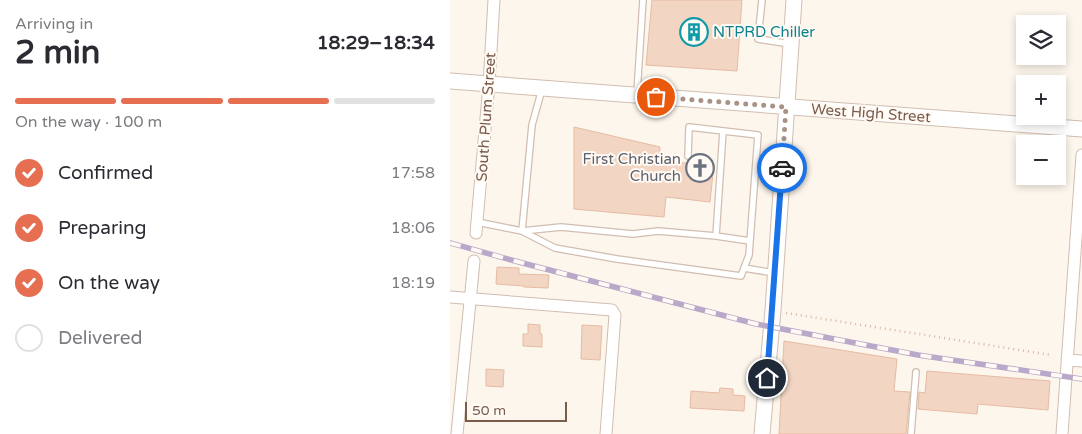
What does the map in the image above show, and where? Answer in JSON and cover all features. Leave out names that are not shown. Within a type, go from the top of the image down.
[{"type":"street","name":"South Plum Street","points":[[477,227],[494,0]]},
{"type":"street","points":[[762,434],[794,0]]},
{"type":"street","name":"West High Street","points":[[450,81],[1082,129]]},
{"type":"street","points":[[1062,434],[1067,360],[1077,281],[1082,155]]},
{"type":"street","points":[[457,434],[474,261]]},
{"type":"street","points":[[450,298],[612,310],[614,314],[613,346],[606,434]]},
{"type":"street","points":[[1067,360],[1082,361]]},
{"type":"lane","points":[[637,95],[643,0]]},
{"type":"lane","points":[[762,0],[758,40],[791,44]]},
{"type":"lane","points":[[522,231],[532,125],[542,88]]},
{"type":"lane","points":[[522,231],[555,248],[617,259],[740,276],[749,255],[758,135],[690,127],[688,156]]},
{"type":"lane","points":[[716,236],[723,131]]},
{"type":"lane","points":[[477,227],[522,231],[561,227],[632,234],[658,231],[750,241]]},
{"type":"lane","points":[[744,268],[775,273]]},
{"type":"lane","points":[[911,434],[916,372]]},
{"type":"path","points":[[782,312],[1051,355]]},
{"type":"building","name":"NTPRD Chiller","points":[[652,0],[742,0],[737,71],[646,65]]},
{"type":"building","points":[[574,127],[660,147],[659,162],[714,164],[710,202],[666,197],[664,217],[574,209]]},
{"type":"building","points":[[497,267],[519,268],[519,274],[549,275],[548,288],[496,284]]},
{"type":"building","points":[[528,324],[540,325],[542,347],[523,346],[523,334],[528,334]]},
{"type":"building","points":[[582,325],[602,326],[600,360],[581,359]]},
{"type":"building","points":[[784,341],[897,359],[894,391],[910,392],[906,434],[779,434]]},
{"type":"building","points":[[486,369],[504,370],[503,387],[486,386]]},
{"type":"building","points":[[927,371],[1050,381],[1048,410],[978,404],[977,414],[918,409],[919,392],[925,393]]},
{"type":"building","points":[[720,388],[733,389],[733,395],[745,396],[744,411],[690,408],[691,391],[719,393]]},
{"type":"railway","points":[[450,243],[756,324],[918,355],[1082,379]]},
{"type":"way so far","points":[[656,97],[786,107],[782,168]]},
{"type":"place","name":"NTPRD Chiller","points":[[694,32]]},
{"type":"place","name":"First Christian Church","points":[[700,168]]},
{"type":"route","points":[[767,378],[782,168]]}]
